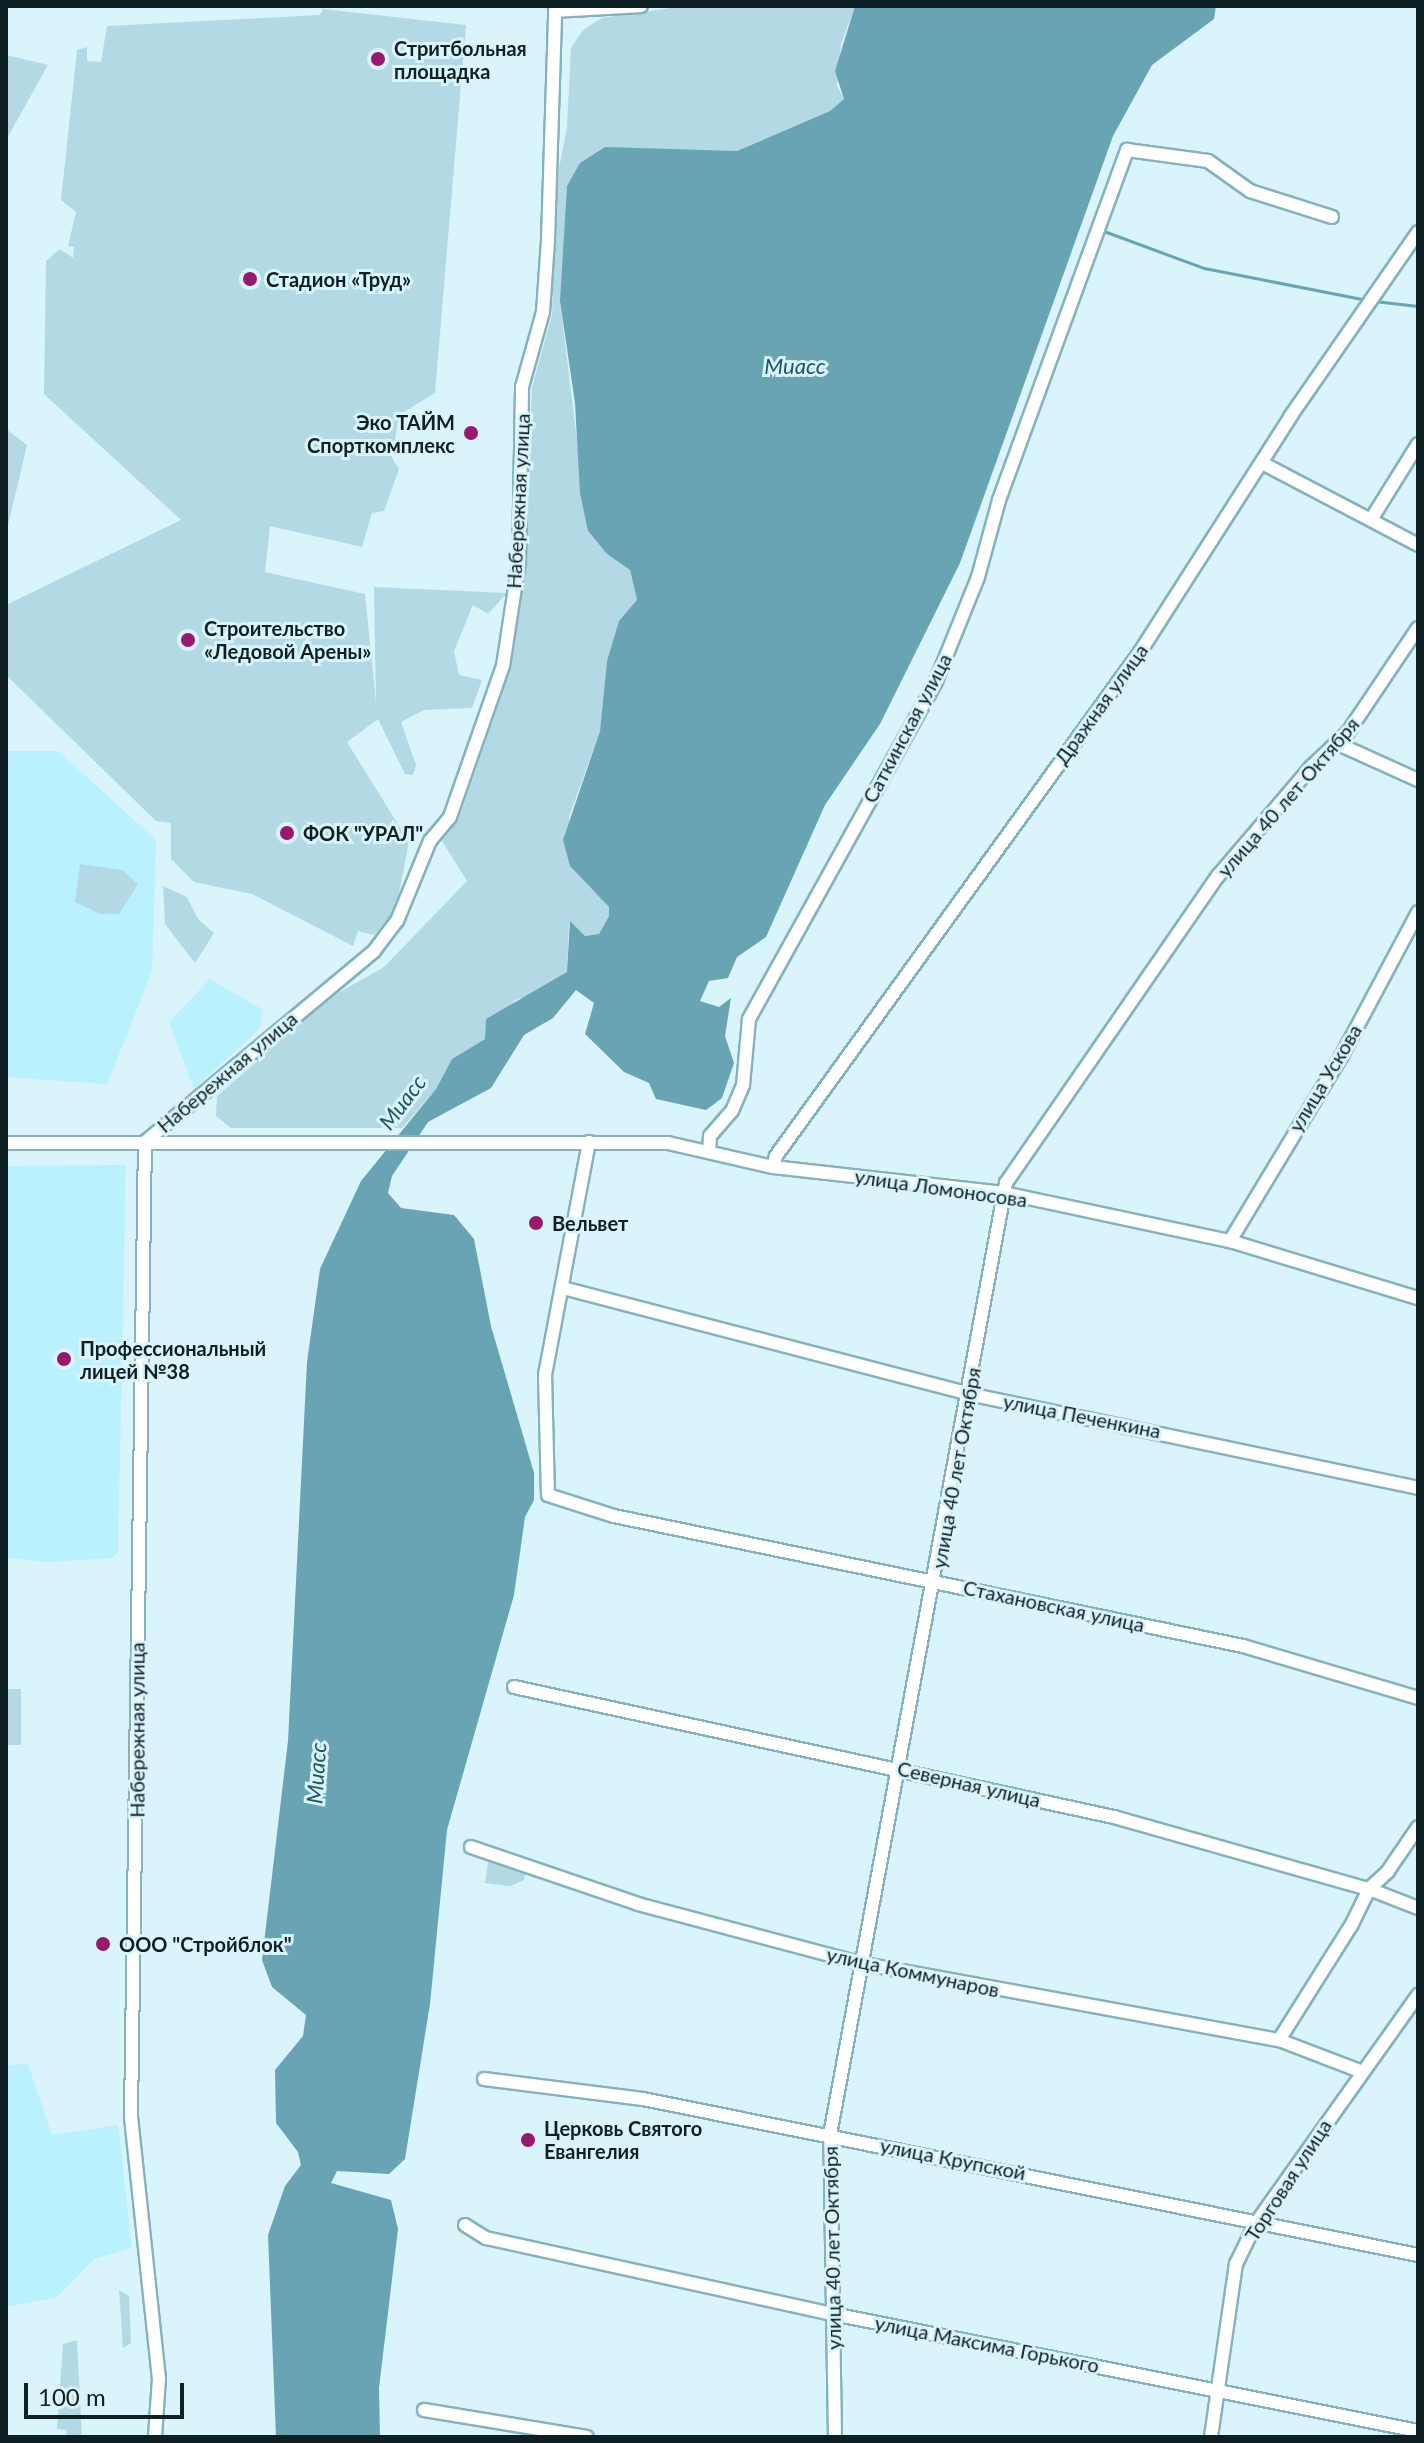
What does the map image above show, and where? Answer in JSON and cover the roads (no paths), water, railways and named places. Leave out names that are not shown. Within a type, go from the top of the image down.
[{"type":"street","name":"Набережная улица","points":[[155,2437],[159,2379],[131,2116],[145,1142],[374,951],[397,921],[430,841],[450,817],[503,666],[519,562],[522,387],[543,312],[555,11],[641,6]]},
{"type":"street","name":"Саткинская улица","points":[[709,1151],[710,1136],[732,1111],[743,1085],[749,1019],[936,681],[978,577],[999,500],[1127,150],[1208,161],[1250,191],[1332,217]]},
{"type":"street","name":"Дражная улица","points":[[773,1167],[776,1156],[1140,652],[1262,463],[1418,232]]},
{"type":"street","points":[[1372,518],[1418,444]]},
{"type":"street","points":[[1262,463],[1372,518],[1418,545]]},
{"type":"street","name":"улица 40 лет Октября","points":[[835,2437],[830,2135],[936,1582],[1004,1193],[1066,1092],[1218,876],[1336,743],[1418,628]]},
{"type":"street","points":[[1336,743],[1418,780]]},
{"type":"street","name":"улица Ускова","points":[[1230,1241],[1246,1208],[1341,1057],[1418,912]]},
{"type":"street","points":[[563,1288],[589,1142]]},
{"type":"street","name":"улица Ломоносова","points":[[6,1143],[668,1143],[773,1167],[1004,1193],[1230,1241],[1418,1298]]},
{"type":"street","name":"улица Печенкина","points":[[563,1288],[969,1394],[1418,1488]]},
{"type":"street","name":"Стахановская улица","points":[[563,1288],[545,1374],[548,1495],[614,1516],[1243,1646],[1418,1698]]},
{"type":"street","name":"Северная улица","points":[[514,1687],[1114,1817],[1369,1889],[1418,1908]]},
{"type":"street","points":[[1279,2040],[1352,1924],[1369,1889],[1388,1871],[1418,1827]]},
{"type":"street","name":"улица Коммунаров","points":[[471,1847],[638,1904],[864,1964],[1279,2040],[1360,2071]]},
{"type":"street","name":"Торговая улица","points":[[1211,2437],[1236,2264],[1256,2223],[1360,2071],[1418,1995]]},
{"type":"street","name":"улица Крупской","points":[[484,2079],[643,2099],[1418,2255]]},
{"type":"street","name":"улица Максима Горького","points":[[465,2225],[486,2238],[833,2314],[1418,2431]]},
{"type":"street","points":[[424,2410],[587,2437]]},
{"type":"water","name":"Миасс","points":[[855,6],[1216,6],[1214,19],[1152,65],[1113,136],[960,563],[880,724],[825,805],[766,937],[737,957],[728,978],[709,981],[700,1001],[719,1007],[731,998],[725,1036],[734,1063],[722,1098],[706,1110],[656,1099],[649,1083],[624,1072],[585,1034],[594,1003],[576,990],[553,1018],[524,1035],[491,1088],[428,1122],[392,1176],[388,1193],[401,1208],[454,1215],[474,1239],[491,1326],[534,1473],[534,1500],[525,1517],[514,1595],[447,1830],[430,2004],[405,2159],[389,2174],[337,2171],[331,2183],[391,2200],[398,2229],[379,2388],[380,2437],[276,2437],[268,2235],[285,2186],[301,2165],[298,2152],[276,2123],[275,2070],[303,2036],[306,2015],[272,1987],[262,1960],[288,1741],[307,1362],[320,1269],[361,1181],[436,1089],[452,1059],[485,1039],[486,1019],[567,972],[570,921],[585,936],[599,934],[609,916],[609,907],[570,866],[563,840],[600,731],[607,661],[619,621],[637,600],[630,570],[607,554],[588,531],[580,493],[575,403],[560,301],[567,186],[580,163],[605,147],[737,151],[830,111],[844,99],[835,71]]},
{"type":"waterway","points":[[1101,230],[1204,268],[1367,300]]},
{"type":"waterway","points":[[1374,301],[1418,306]]},
{"type":"place","name":"Стритбольная площадка","points":[[378,59]]},
{"type":"place","name":"Стадион «Труд»","points":[[250,279]]},
{"type":"place","name":"Эко ТАЙМ Спорткомплекс","points":[[471,433]]},
{"type":"place","name":"Строительство «Ледовой Арены»","points":[[188,640]]},
{"type":"place","name":"ФОК \"УРАЛ\"","points":[[287,833]]},
{"type":"place","name":"Вельвет","points":[[536,1223]]},
{"type":"place","name":"Профессиональный лицей №38","points":[[64,1359]]},
{"type":"place","name":"ООО \"Стройблок\"","points":[[103,1944]]},
{"type":"place","name":"Церковь Святого Евангелия","points":[[528,2140]]}]
